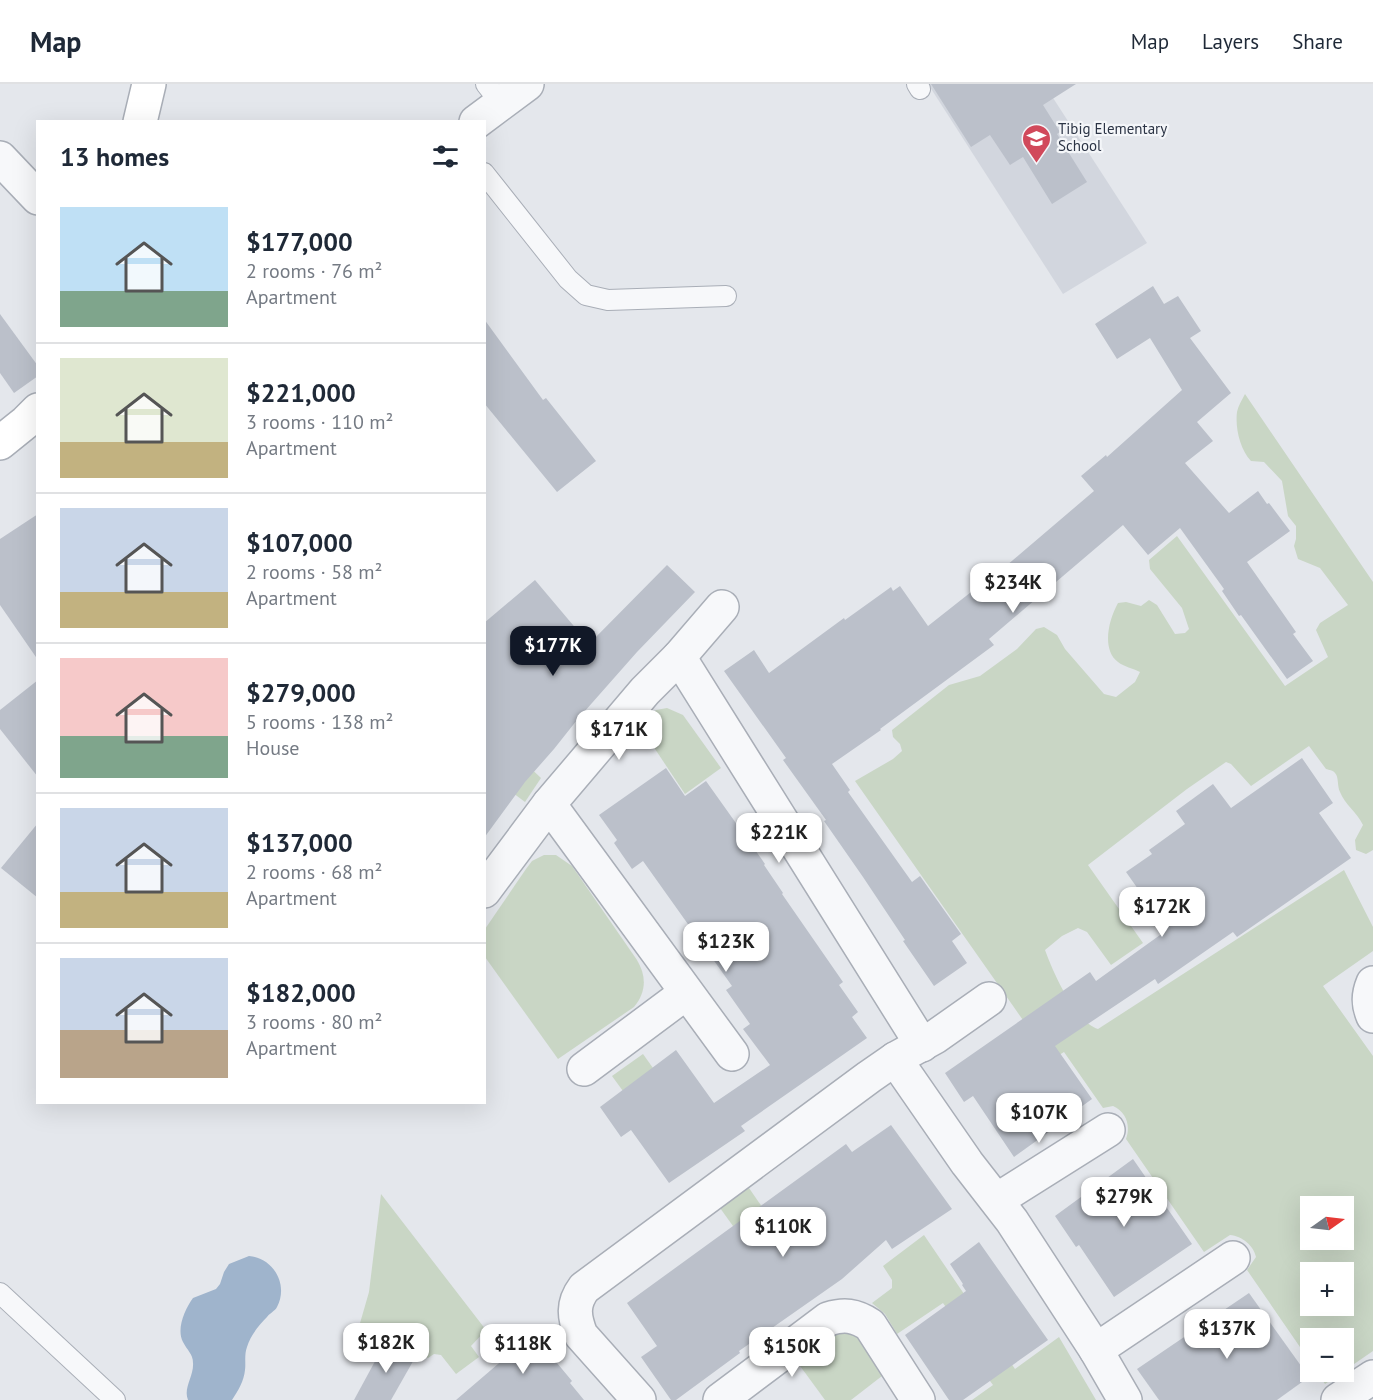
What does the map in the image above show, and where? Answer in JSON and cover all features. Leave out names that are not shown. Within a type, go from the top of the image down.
[{"type":"street","points":[[140,120],[149,84]]},
{"type":"street","points":[[487,103],[527,84]]},
{"type":"street","points":[[0,158],[36,196]]},
{"type":"street","points":[[0,443],[36,412]]},
{"type":"street","points":[[486,888],[549,804],[645,691],[679,657],[722,607]]},
{"type":"street","points":[[679,657],[909,1052],[968,1163],[997,1200],[1096,1350],[1125,1400]]},
{"type":"street","points":[[549,804],[732,1054]]},
{"type":"street","points":[[1373,983],[1369,995],[1373,1016]]},
{"type":"street","points":[[584,1069],[686,993]]},
{"type":"street","points":[[639,1400],[581,1335],[575,1310],[577,1298],[584,1288],[909,1052],[989,999]]},
{"type":"street","points":[[997,1200],[1108,1130]]},
{"type":"street","points":[[1096,1350],[1233,1258]]},
{"type":"street","points":[[720,1400],[828,1319],[850,1315],[870,1325],[918,1400]]},
{"type":"street","points":[[1338,1400],[1373,1377]]},
{"type":"lane","points":[[486,176],[568,279],[586,295],[608,300],[726,296]]},
{"type":"lane","points":[[0,1293],[115,1400]]},
{"type":"shaded area","name":"Tibig Elementary School","points":[[928,84],[1044,84],[1147,243],[1063,294]]},
{"type":"green space","points":[[1245,394],[1373,582],[1373,850],[1366,854],[1356,850],[1355,840],[1363,825],[1342,797],[1336,775],[1333,771],[1326,769],[1309,746],[1251,786],[1231,764],[1226,762],[1088,865],[1143,943],[1111,965],[1087,932],[1078,928],[1062,936],[1045,950],[1053,971],[1073,1007],[1081,1017],[1098,1029],[1344,870],[1373,927],[1373,951],[1323,986],[1373,1056],[1373,1351],[1354,1364],[1354,1328],[1300,1328],[1300,1347],[1247,1270],[1256,1257],[1247,1242],[1230,1235],[1204,1252],[1126,1139],[1128,1124],[1124,1115],[1113,1106],[1103,1108],[1064,1052],[1051,1060],[855,781],[893,759],[902,751],[900,744],[893,737],[892,730],[949,685],[980,676],[1017,649],[1036,629],[1044,627],[1057,635],[1065,649],[1104,694],[1116,697],[1135,682],[1140,672],[1118,662],[1110,650],[1108,634],[1118,603],[1126,602],[1141,606],[1149,600],[1157,605],[1175,634],[1185,633],[1189,629],[1182,608],[1150,569],[1149,560],[1177,536],[1285,686],[1328,657],[1316,630],[1320,623],[1348,605],[1320,568],[1298,559],[1294,546],[1296,526],[1288,516],[1282,481],[1264,462],[1251,461],[1247,456],[1238,431],[1238,408]]},
{"type":"green space","points":[[667,708],[683,715],[721,768],[685,794],[639,725],[656,710]]},
{"type":"green space","points":[[492,732],[541,778],[525,802],[486,773]]},
{"type":"green space","points":[[544,855],[556,855],[572,866],[637,960],[644,978],[641,996],[634,1007],[558,1059],[486,958],[486,928],[532,861]]},
{"type":"green space","points":[[643,1054],[685,1113],[655,1135],[612,1076]]},
{"type":"green space","points":[[749,1188],[791,1249],[764,1269],[720,1208]]},
{"type":"green space","points":[[381,1194],[486,1330],[471,1346],[479,1357],[456,1374],[441,1355],[434,1354],[428,1358],[382,1333],[370,1355],[360,1358],[354,1344],[369,1292]]},
{"type":"green space","points":[[924,1235],[1015,1369],[1059,1337],[1096,1400],[972,1400],[993,1385],[955,1334],[961,1329],[943,1303],[897,1334],[885,1314],[872,1303],[892,1288],[892,1280],[883,1266]]},
{"type":"green space","points":[[848,1331],[859,1337],[882,1376],[851,1400],[825,1400],[795,1359],[829,1335]]},
{"type":"water","points":[[249,1256],[258,1258],[272,1267],[280,1281],[281,1290],[277,1307],[250,1339],[243,1378],[232,1400],[188,1400],[187,1391],[193,1360],[181,1337],[184,1313],[193,1298],[216,1289],[229,1264]]},
{"type":"building","points":[[931,84],[1076,84],[1043,105],[1060,132],[1057,134],[1087,182],[1052,204],[1023,157],[1010,165],[990,135],[971,147]]},
{"type":"building","points":[[1153,286],[1164,304],[1178,296],[1201,331],[1190,338],[1231,393],[1197,422],[1213,441],[1185,463],[1229,513],[1258,491],[1290,531],[1247,562],[1296,632],[1293,634],[1313,661],[1287,679],[1241,615],[1239,616],[1222,591],[1224,589],[1180,528],[1148,555],[1123,525],[989,639],[994,645],[832,764],[850,790],[848,792],[912,882],[920,876],[961,934],[952,941],[967,963],[934,986],[824,821],[826,820],[783,760],[786,758],[724,671],[754,650],[769,673],[891,587],[893,591],[900,586],[928,626],[985,581],[986,583],[1094,491],[1081,476],[1106,455],[1107,457],[1182,390],[1150,338],[1117,359],[1095,324]]},
{"type":"building","points":[[0,314],[36,363],[36,377],[14,393],[0,373]]},
{"type":"building","points":[[486,322],[543,400],[546,398],[596,461],[557,492],[486,405]]},
{"type":"building","points":[[36,515],[36,657],[0,605],[0,539]]},
{"type":"building","points":[[667,565],[695,592],[637,652],[577,720],[525,782],[486,835],[486,621],[535,580],[589,644]]},
{"type":"building","points":[[36,682],[36,774],[0,729],[0,710]]},
{"type":"building","points":[[1302,758],[1333,803],[1319,813],[1351,858],[1237,937],[1233,932],[1158,984],[1155,979],[1055,1046],[1092,1099],[1014,1157],[973,1096],[964,1102],[945,1073],[1090,972],[1096,981],[1167,930],[1126,872],[1152,854],[1149,850],[1185,824],[1176,811],[1213,784],[1231,808]]},
{"type":"building","points":[[666,768],[685,796],[706,781],[765,864],[782,894],[843,982],[839,985],[858,1012],[852,1017],[867,1038],[741,1126],[745,1131],[669,1183],[631,1130],[621,1137],[600,1107],[676,1050],[714,1103],[770,1065],[743,1029],[750,1024],[726,990],[732,986],[643,861],[632,869],[614,843],[617,840],[599,815]]},
{"type":"building","points":[[36,825],[36,896],[1,868]]},
{"type":"building","points":[[891,1125],[952,1209],[892,1249],[886,1240],[842,1279],[739,1351],[740,1353],[676,1400],[671,1400],[641,1357],[657,1346],[627,1303],[846,1144],[852,1152]]},
{"type":"building","points":[[1133,1159],[1192,1244],[1114,1297],[1079,1245],[1076,1247],[1055,1216]]},
{"type":"building","points":[[979,1242],[1048,1340],[963,1400],[949,1400],[905,1335],[966,1291],[950,1264]]},
{"type":"building","points":[[1249,1293],[1300,1364],[1300,1382],[1302,1382],[1277,1400],[1159,1400],[1137,1369]]},
{"type":"building","points":[[523,1325],[549,1359],[552,1357],[572,1381],[570,1383],[584,1400],[456,1400],[505,1358],[496,1348]]},
{"type":"building","points":[[386,1341],[416,1356],[391,1400],[354,1400]]},
{"type":"place","name":"Tibig Elementary School","points":[[1037,164]]}]
